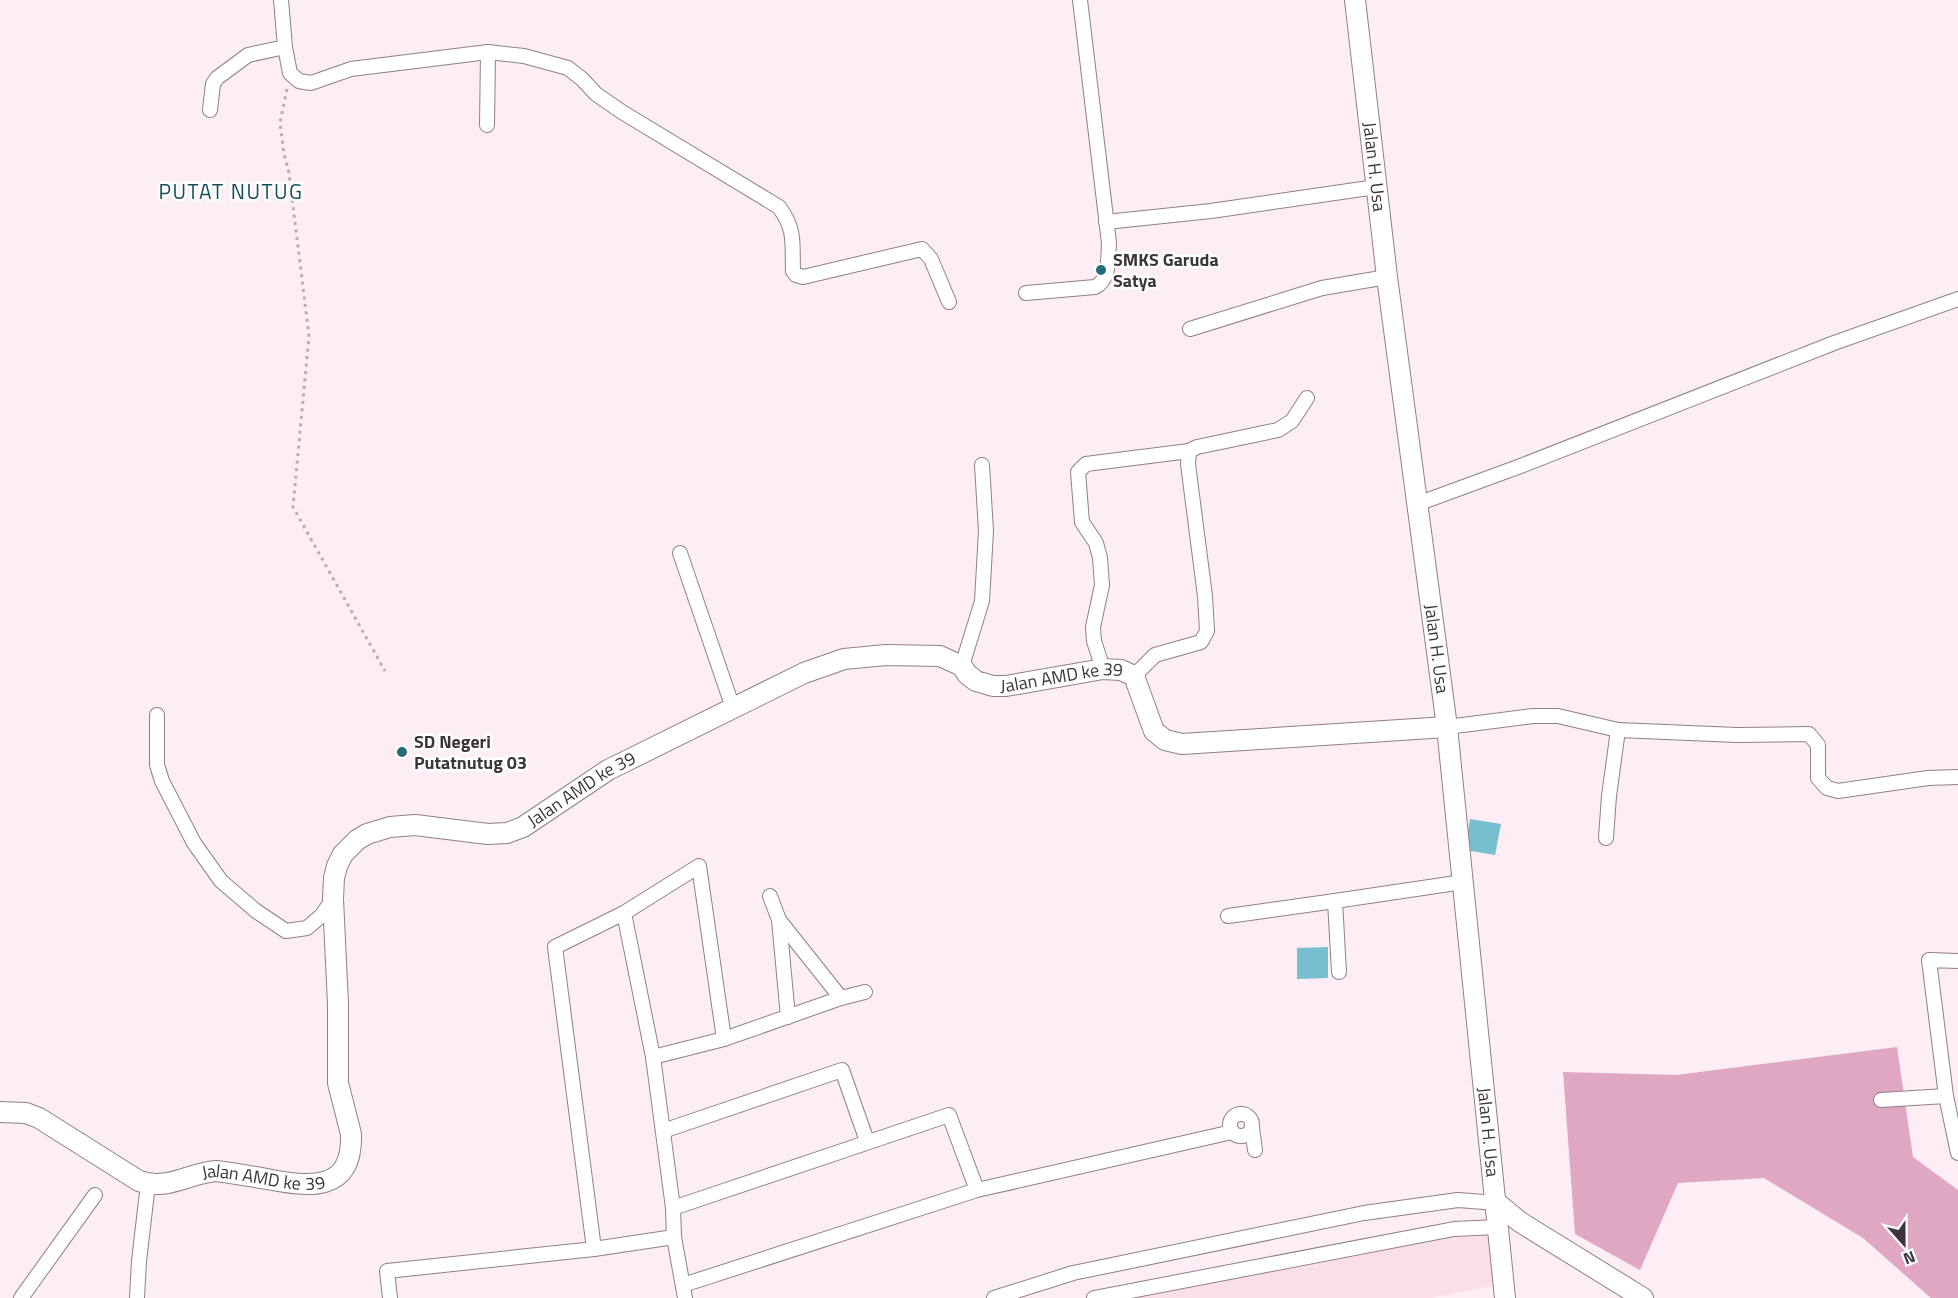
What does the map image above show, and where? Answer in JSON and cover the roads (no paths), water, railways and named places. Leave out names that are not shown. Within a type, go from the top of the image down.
[{"type":"street","points":[[281,0],[290,73],[299,81],[311,83],[351,69],[488,52],[524,56],[568,68],[596,94],[622,112],[779,207],[788,220],[792,232],[793,270],[796,274],[803,277],[922,249],[931,259],[949,302]]},
{"type":"street","points":[[1026,293],[1095,287],[1101,284],[1106,277],[1109,243],[1080,0]]},
{"type":"street","name":"Jalan H. Usa","points":[[1355,0],[1387,277],[1447,727],[1505,1298]]},
{"type":"street","points":[[210,110],[213,84],[217,78],[248,56],[285,47]]},
{"type":"street","points":[[487,125],[488,52]]},
{"type":"street","points":[[1106,222],[1376,187]]},
{"type":"street","points":[[1190,329],[1323,288],[1387,277]]},
{"type":"street","points":[[1417,504],[1518,467],[1834,343],[1958,299]]},
{"type":"street","points":[[1103,669],[1094,641],[1093,627],[1102,585],[1100,558],[1096,543],[1082,522],[1078,472],[1086,464],[1189,451],[1197,447],[1278,430],[1292,421],[1307,399]]},
{"type":"street","points":[[1134,676],[1155,655],[1201,642],[1207,632],[1205,596],[1188,464],[1189,451]]},
{"type":"street","points":[[962,666],[982,601],[986,531],[982,465]]},
{"type":"street","points":[[680,553],[733,708]]},
{"type":"street","name":"Jalan AMD ke 39","points":[[148,1184],[167,1184],[203,1172],[216,1171],[316,1185],[340,1174],[349,1156],[351,1134],[338,1083],[334,878],[343,854],[357,840],[390,827],[415,825],[488,834],[507,833],[523,827],[608,770],[804,673],[844,659],[886,656],[940,656],[962,666],[967,674],[976,681],[993,686],[1006,686],[1103,669],[1121,670],[1134,676],[1154,730],[1165,740],[1182,744],[1447,727]]},
{"type":"street","points":[[157,716],[157,765],[162,781],[194,843],[221,881],[256,911],[286,931],[307,928],[322,915],[333,900]]},
{"type":"street","points":[[1447,727],[1533,716],[1558,716],[1618,730],[1737,735],[1809,734],[1818,745],[1818,778],[1827,788],[1838,791],[1928,778],[1958,777]]},
{"type":"street","points":[[1606,838],[1618,730]]},
{"type":"street","points":[[594,1249],[555,947],[624,913],[699,866],[724,1039]]},
{"type":"street","points":[[1228,916],[1463,882]]},
{"type":"street","points":[[770,896],[779,920],[788,1017]]},
{"type":"street","points":[[1335,901],[1339,972]]},
{"type":"street","points":[[624,913],[653,1058],[673,1208],[674,1237],[684,1292],[977,1190],[1232,1132],[1229,1122],[1241,1113],[1246,1114],[1252,1123],[1255,1150]]},
{"type":"street","points":[[779,920],[841,998]]},
{"type":"street","points":[[1958,961],[1929,960],[1946,1096],[1958,1153]]},
{"type":"street","points":[[653,1058],[724,1039],[841,998],[865,992]]},
{"type":"street","points":[[663,1131],[842,1070],[867,1141]]},
{"type":"street","points":[[1881,1100],[1946,1096]]},
{"type":"street","points":[[0,1112],[26,1113],[39,1118],[139,1181],[148,1184],[137,1298]]},
{"type":"street","points":[[673,1208],[949,1115],[977,1190]]},
{"type":"street","points":[[21,1298],[95,1195]]},
{"type":"street","points":[[994,1298],[1073,1273],[1364,1213],[1458,1200],[1497,1203],[1520,1222],[1643,1298]]},
{"type":"street","points":[[1094,1298],[1454,1229],[1498,1227],[1520,1222]]},
{"type":"street","points":[[390,1298],[387,1271],[594,1249],[674,1237]]},
{"type":"place","name":"SMKS Garuda Satya","points":[[1101,270]]},
{"type":"place","name":"SD Negeri Putatnutug 03","points":[[402,752]]},
{"type":"district","name":"PUTAT NUTUG","points":[[231,192]]}]
